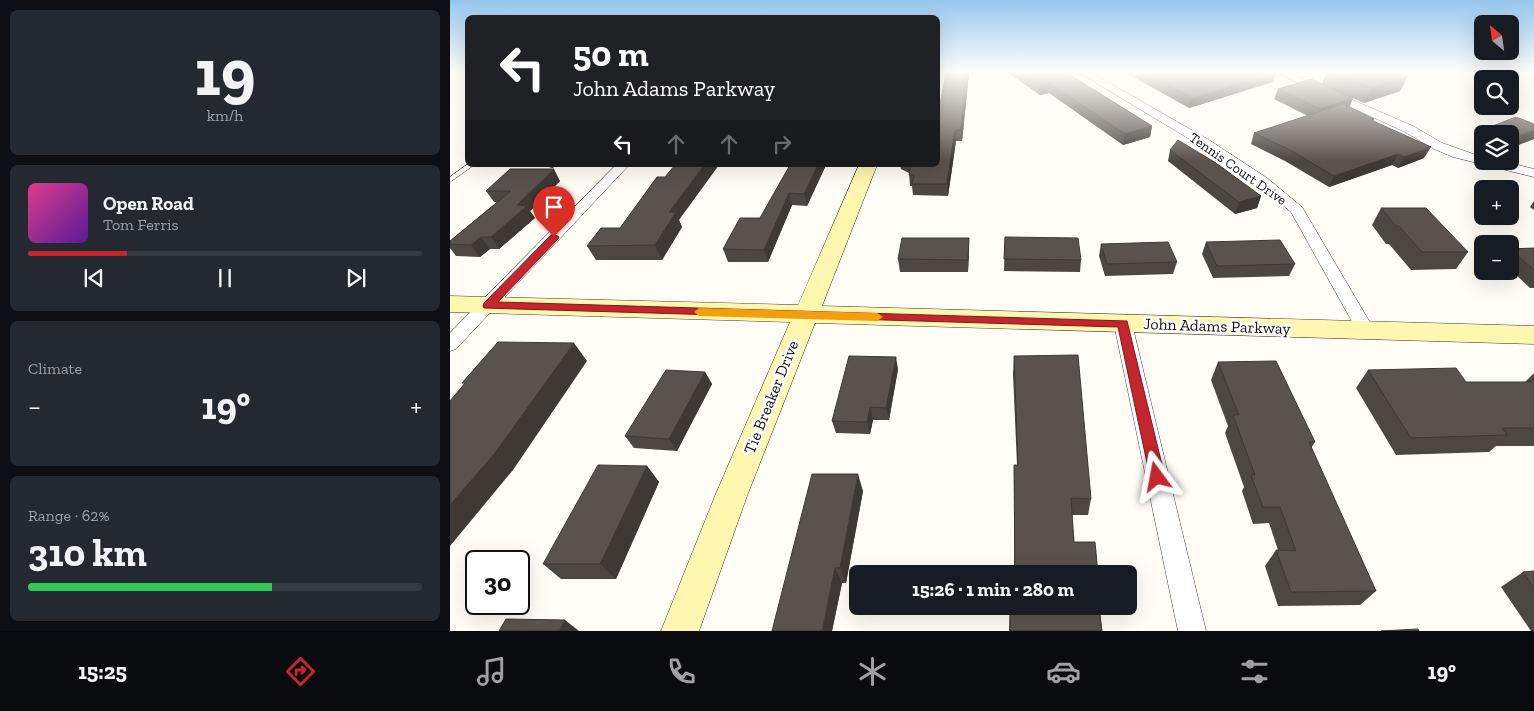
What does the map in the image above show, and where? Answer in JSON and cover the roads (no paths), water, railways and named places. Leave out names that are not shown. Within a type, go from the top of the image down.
[{"type":"street","name":"Tennis Court Drive","points":[[1135,102],[1204,143],[1262,182],[1297,210],[1366,330]]},
{"type":"street","points":[[1349,102],[1409,129],[1438,146],[1474,158]]},
{"type":"street","points":[[450,344],[621,167]]},
{"type":"street","name":"Tie Breaker Drive","points":[[680,631],[731,496],[867,167]]},
{"type":"street","points":[[1519,169],[1534,173]]},
{"type":"street","name":"John Adams Parkway","points":[[450,304],[804,316],[1534,335]]},
{"type":"street","points":[[1123,324],[1192,631]]},
{"type":"lane","points":[[450,180],[468,167]]}]
